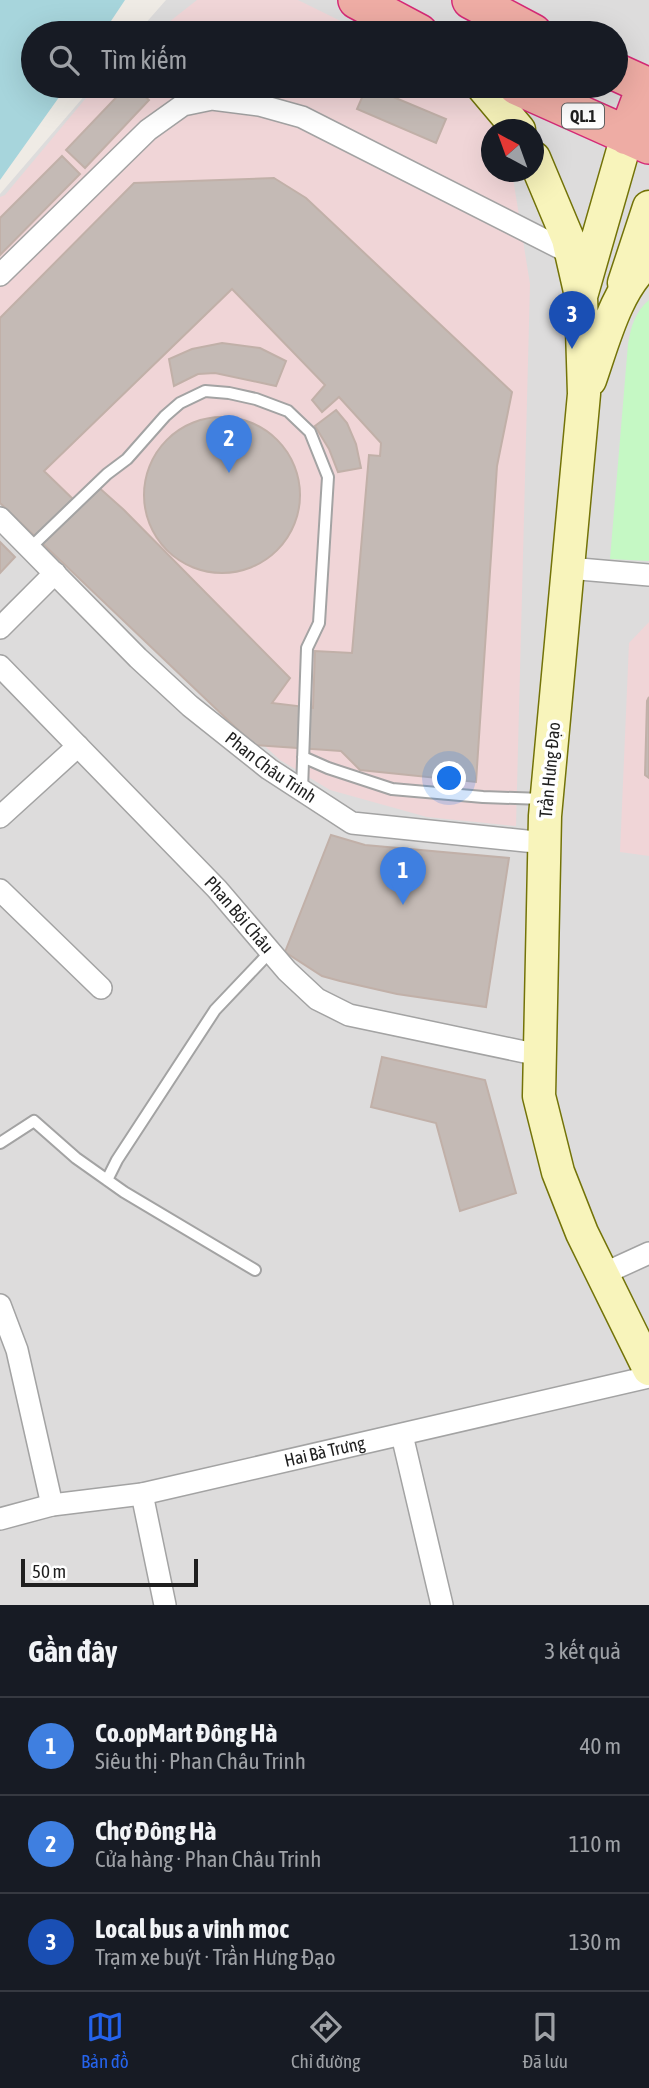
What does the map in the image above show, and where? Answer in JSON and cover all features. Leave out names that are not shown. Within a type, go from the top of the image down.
[{"type":"highway","points":[[357,0],[394,21]]},
{"type":"highway","points":[[471,0],[510,21]]},
{"type":"highway","points":[[637,81],[638,140]]},
{"type":"highway","name":"QL.1","points":[[544,98],[638,140]]},
{"type":"main road","points":[[492,98],[510,119]]},
{"type":"main road","points":[[581,296],[638,140]]},
{"type":"main road","name":"Trần Hưng Đạo","points":[[544,182],[568,239],[581,296],[584,394],[547,799],[539,1096],[558,1172],[582,1233],[649,1369]]},
{"type":"main road","points":[[584,394],[649,207]]},
{"type":"main road","points":[[616,308],[638,270],[649,261]]},
{"type":"street","points":[[0,275],[148,130],[183,105],[212,99],[259,105],[302,117],[572,254]]},
{"type":"street","name":"Phan Châu Trinh","points":[[0,518],[138,658],[190,706],[269,769],[352,823],[545,843]]},
{"type":"street","points":[[568,568],[649,575]]},
{"type":"street","points":[[0,628],[55,573]]},
{"type":"street","name":"Phan Bội Châu","points":[[0,666],[218,889],[287,971],[317,999],[349,1016],[539,1055]]},
{"type":"street","points":[[0,817],[78,746]]},
{"type":"street","points":[[0,890],[101,988]]},
{"type":"street","points":[[603,1274],[649,1253]]},
{"type":"street","points":[[0,1305],[17,1350],[52,1505]]},
{"type":"street","name":"Hai Bà Trưng","points":[[0,1519],[52,1505],[142,1494],[649,1377]]},
{"type":"street","points":[[402,1435],[442,1605]]},
{"type":"street","points":[[142,1494],[165,1605]]},
{"type":"lane","points":[[30,548],[107,474],[127,459],[164,416],[180,403],[205,391],[256,399],[288,411],[310,432],[328,477],[319,623],[307,648],[302,790]]},
{"type":"lane","points":[[303,757],[392,789],[483,797],[547,799]]},
{"type":"lane","points":[[107,1180],[117,1160],[215,1010],[271,950]]},
{"type":"lane","points":[[0,1143],[34,1121],[76,1158],[107,1180],[255,1270]]},
{"type":"shaded area","points":[[166,0],[649,0],[649,1605],[0,1605],[0,194],[83,98],[628,98],[628,21],[148,21]]},
{"type":"shaded area","points":[[197,0],[298,0],[341,21],[170,21]]},
{"type":"shaded area","points":[[86,98],[469,98],[487,119],[481,119],[481,182],[514,182],[530,284],[516,826],[427,817],[330,790],[280,760],[0,503],[0,197],[5,195]]},
{"type":"shaded area","points":[[649,622],[649,856],[620,852],[629,643]]},
{"type":"green space","points":[[649,300],[649,561],[610,559],[628,344],[634,320]]},
{"type":"water","points":[[0,0],[125,0],[111,21],[21,21],[21,98],[58,98],[0,180]]},
{"type":"building","points":[[116,98],[149,100],[85,168],[66,150]]},
{"type":"building","points":[[362,98],[396,98],[446,119],[436,143],[357,109]]},
{"type":"building","points":[[62,156],[80,174],[0,255],[0,218]]},
{"type":"building","points":[[274,178],[306,198],[512,392],[497,466],[476,782],[360,770],[341,751],[254,745],[0,503],[0,318],[134,183]],"holes":[[[232,289],[325,385],[312,400],[322,412],[339,397],[381,443],[380,456],[369,455],[352,653],[315,651],[313,708],[272,703],[290,678],[95,484],[76,502],[44,471]]]},
{"type":"building","points":[[222,343],[260,348],[286,361],[276,386],[215,373],[198,374],[174,386],[169,359],[192,349]]},
{"type":"building","points":[[336,410],[347,423],[356,444],[361,468],[338,472],[329,449],[315,426]]},
{"type":"building","points":[[222,417],[252,423],[277,440],[294,465],[300,495],[294,525],[277,550],[252,567],[222,573],[192,567],[167,550],[150,525],[144,495],[150,465],[167,440],[192,423]]},
{"type":"building","points":[[0,542],[15,557],[0,573]]},
{"type":"building","points":[[649,697],[649,778],[645,775]]},
{"type":"building","points":[[331,835],[365,845],[509,858],[486,1007],[397,994],[340,981],[322,976],[285,952]]},
{"type":"building","points":[[382,1057],[485,1080],[516,1193],[460,1211],[436,1123],[371,1107]]},
{"type":"place","name":"Local bus a vinh moc","points":[[572,349]]},
{"type":"place","name":"Chợ Đông Hà","points":[[229,473]]},
{"type":"place","name":"Co.opMart Đông Hà","points":[[403,905]]}]
